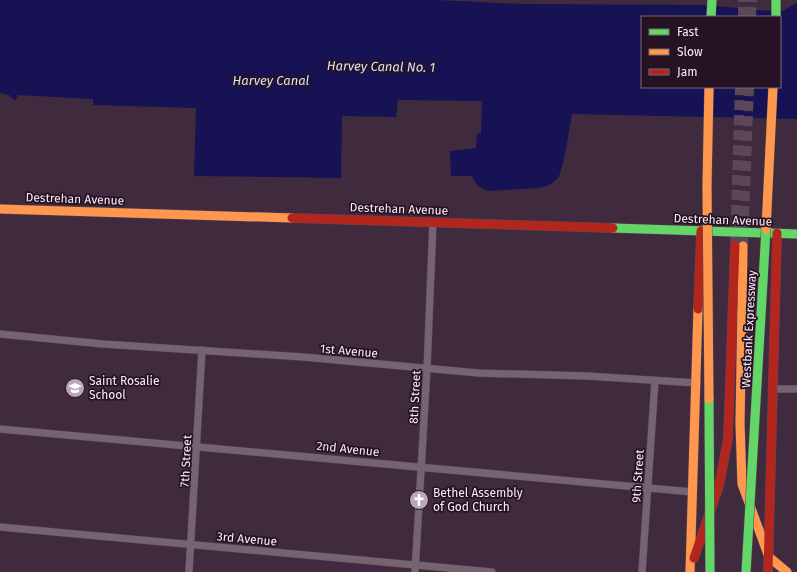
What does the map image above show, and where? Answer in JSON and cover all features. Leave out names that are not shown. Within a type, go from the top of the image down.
[{"type":"main road","points":[[711,16],[712,0]]},
{"type":"main road","points":[[776,0],[776,16]]},
{"type":"main road","points":[[709,88],[707,185],[710,572]]},
{"type":"main road","name":"Westbank Expressway","points":[[746,572],[761,330],[773,88]]},
{"type":"main road","name":"Destrehan Avenue","points":[[0,209],[797,234]]},
{"type":"main road","points":[[690,572],[701,231]]},
{"type":"main road","name":"Westbank Expressway","points":[[768,572],[777,233]]},
{"type":"main road","points":[[690,572],[719,486],[728,439],[739,246],[740,423],[742,484],[769,557],[787,572]]},
{"type":"street","name":"8th Street","points":[[416,569],[427,369],[432,222]]},
{"type":"street","name":"1st Avenue","points":[[0,334],[103,344],[303,357],[478,373],[586,376],[697,383]]},
{"type":"street","name":"7th Street","points":[[189,572],[198,446],[202,350]]},
{"type":"street","name":"9th Street","points":[[642,572],[655,381]]},
{"type":"street","points":[[774,389],[797,389]]},
{"type":"street","name":"2nd Avenue","points":[[0,428],[693,492]]},
{"type":"street","name":"3rd Avenue","points":[[0,527],[192,545],[416,569],[492,572]]},
{"type":"water","name":"Harvey Canal","points":[[0,0],[435,0],[523,4],[704,5],[780,12],[797,3],[797,119],[572,114],[560,174],[554,182],[538,188],[487,191],[477,185],[472,176],[451,176],[450,151],[476,148],[477,133],[481,134],[482,101],[398,100],[396,117],[342,116],[341,178],[194,176],[196,108],[93,105],[93,99],[18,95],[15,101],[9,95],[0,93]]},
{"type":"tunnel","points":[[743,0],[743,16]]},
{"type":"tunnel","points":[[751,16],[752,0]]},
{"type":"tunnel","points":[[735,245],[740,88]]},
{"type":"tunnel","points":[[743,246],[749,88]]},
{"type":"traffic: fast","points":[[711,16],[712,0]]},
{"type":"traffic: fast","points":[[776,0],[776,16]]},
{"type":"traffic: fast","points":[[613,228],[797,234]]},
{"type":"traffic: fast","points":[[746,572],[766,229]]},
{"type":"traffic: fast","points":[[709,399],[710,572]]},
{"type":"traffic: slow","points":[[709,88],[707,185],[709,399]]},
{"type":"traffic: slow","points":[[766,229],[773,88]]},
{"type":"traffic: slow","points":[[0,209],[292,218]]},
{"type":"traffic: slow","points":[[743,246],[740,423],[742,484],[769,557],[787,572]]},
{"type":"traffic: slow","points":[[690,572],[698,309]]},
{"type":"traffic: jam","points":[[292,218],[613,228]]},
{"type":"traffic: jam","points":[[698,309],[701,231]]},
{"type":"traffic: jam","points":[[768,572],[777,233]]},
{"type":"traffic: jam","points":[[694,558],[719,486],[728,439],[735,245]]},
{"type":"place","name":"Saint Rosalie School","points":[[75,388]]},
{"type":"place","name":"Bethel Assembly of God Church","points":[[419,500]]},
{"type":"water label","name":"Harvey Canal No. 1","points":[[381,66]]}]
